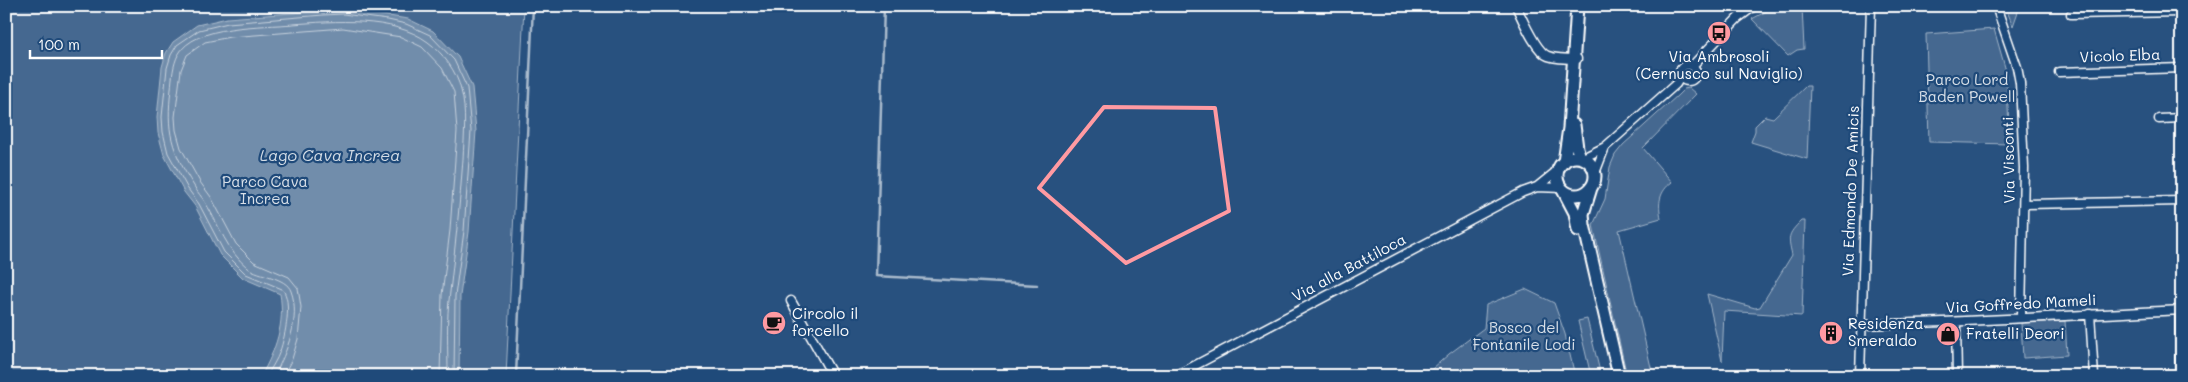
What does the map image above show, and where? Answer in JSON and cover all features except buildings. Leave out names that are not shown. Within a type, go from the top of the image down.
[{"type":"street","points":[[1516,6],[1543,54],[1551,57],[1576,59]]},
{"type":"street","points":[[1577,6],[1574,128],[1582,158],[1590,163],[1595,173]]},
{"type":"street","points":[[1582,6],[1570,124],[1558,181],[1576,220],[1612,376]]},
{"type":"street","points":[[1680,80],[1694,79],[1694,68],[1699,60],[1738,18],[1754,6]]},
{"type":"street","name":"Via Edmondo De Amicis","points":[[1860,376],[1870,6]]},
{"type":"street","name":"Via Visconti","points":[[1996,6],[2020,77],[2024,168],[2021,317]]},
{"type":"street","points":[[2071,14],[2182,12]]},
{"type":"street","points":[[1561,166],[1572,158],[1582,158],[1605,148],[1680,80],[1683,67],[1694,68]]},
{"type":"street","name":"Vicolo Elba","points":[[2059,72],[2182,68]]},
{"type":"street","points":[[2159,119],[2182,118]]},
{"type":"street","points":[[1605,148],[1595,173],[1595,180],[1583,214],[1619,376]]},
{"type":"street","name":"Via alla Battiloca","points":[[1538,187],[1561,166]]},
{"type":"street","name":"Via alla Battiloca","points":[[1175,376],[1522,192],[1538,187],[1562,189]]},
{"type":"street","points":[[1562,189],[1569,194],[1578,195],[1591,188]]},
{"type":"street","points":[[2024,204],[2182,201]]},
{"type":"street","points":[[791,300],[833,376]]},
{"type":"street","points":[[2180,376],[2181,310]]},
{"type":"street","name":"Via Goffredo Mameli","points":[[1861,325],[2181,310]]},
{"type":"street","points":[[2090,314],[2094,376]]},
{"type":"street","points":[[1956,322],[1957,376]]},
{"type":"highlighted area","points":[[1104,107],[1215,108],[1229,211],[1126,263],[1039,188]]},
{"type":"green space","name":"Parco Cava Increa","points":[[6,6],[524,6],[506,376],[6,376]]},
{"type":"green space","points":[[1776,6],[1802,6],[1804,49],[1797,50],[1788,56],[1752,19]]},
{"type":"green space","points":[[2005,6],[2020,6],[2013,26]]},
{"type":"green space","name":"Parco Lord Baden Powell","points":[[1994,29],[2006,71],[2010,144],[1929,142],[1926,34]]},
{"type":"green space","points":[[1806,86],[1810,86],[1807,159],[1751,142],[1755,126],[1765,116],[1773,118]]},
{"type":"green space","points":[[1689,88],[1696,94],[1643,148],[1672,182],[1664,190],[1660,198],[1661,218],[1619,230],[1653,376],[1627,376],[1593,225],[1605,199],[1610,167],[1615,155],[1623,145],[1684,89]]},
{"type":"green space","points":[[1801,221],[1805,221],[1802,316],[1724,311],[1722,361],[1707,294],[1755,308],[1760,307],[1792,255],[1790,236]]},
{"type":"green space","name":"Bosco del Fontanile Lodi","points":[[1525,289],[1554,303],[1565,334],[1575,376],[1424,376],[1449,354],[1484,328],[1486,305]]},
{"type":"green space","points":[[1587,319],[1601,376],[1591,376],[1578,321]]},
{"type":"green space","points":[[2065,321],[2067,355],[2023,358],[2021,323]]},
{"type":"water","name":"Lago Cava Increa","points":[[343,9],[408,19],[433,31],[458,57],[472,87],[476,131],[469,232],[460,296],[459,376],[261,376],[278,336],[281,316],[280,294],[243,278],[220,255],[195,206],[184,192],[164,155],[158,133],[157,117],[162,67],[166,53],[173,42],[197,25],[227,18]]},
{"type":"waterway","points":[[516,376],[533,6]]},
{"type":"waterway","points":[[884,6],[876,276],[1037,285]]},
{"type":"place","name":"Via Ambrosoli (Cernusco sul Naviglio)","points":[[1719,33]]},
{"type":"place","name":"Circolo il forcello","points":[[774,323]]},
{"type":"place","name":"Residenza Smeraldo","points":[[1831,333]]},
{"type":"place","name":"Fratelli Deori","points":[[1948,334]]}]
